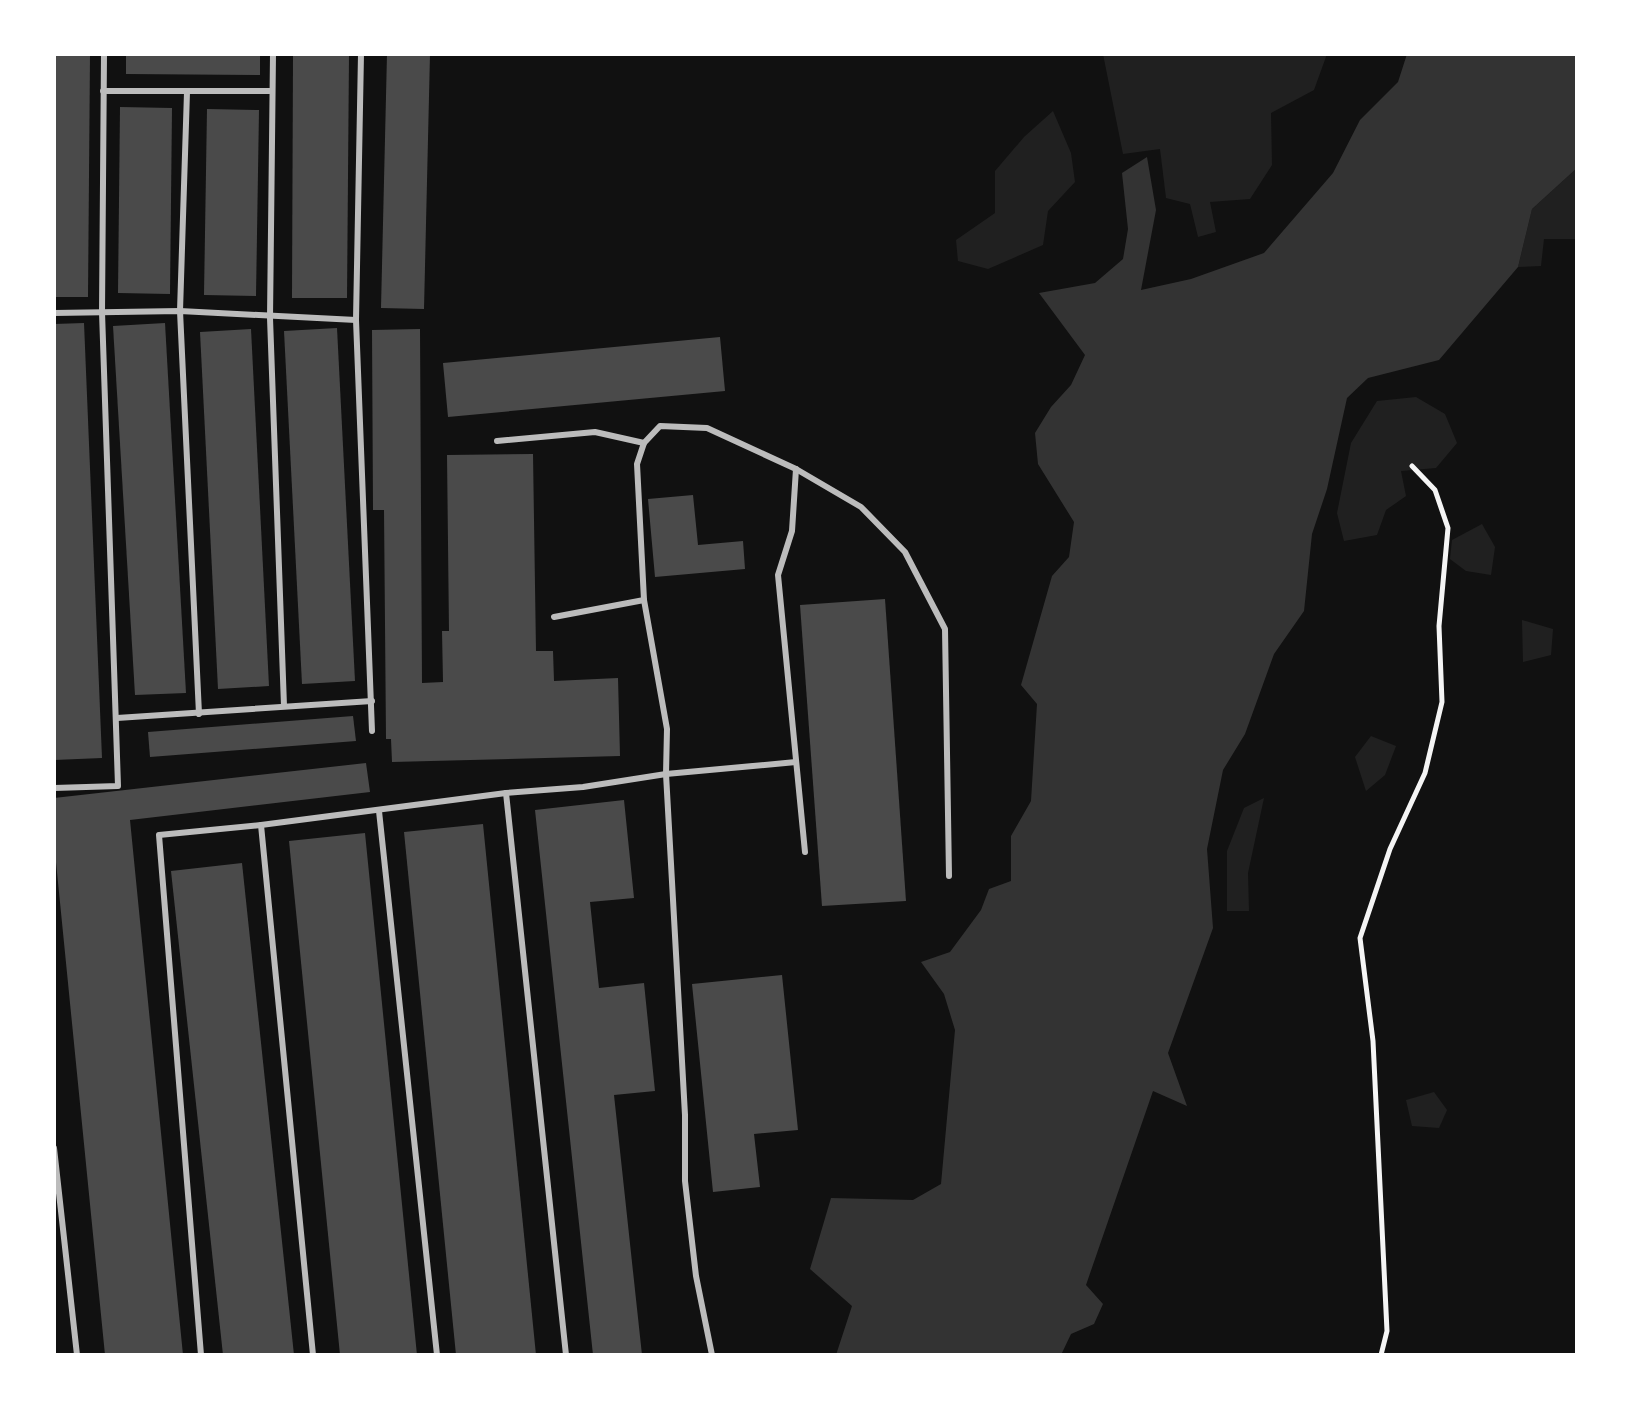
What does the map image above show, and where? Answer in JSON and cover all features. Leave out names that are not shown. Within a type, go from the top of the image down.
[{"type":"lane","points":[[54,788],[118,786],[102,312],[104,54]]},
{"type":"lane","points":[[273,54],[270,318],[284,706]]},
{"type":"lane","points":[[361,54],[356,320],[372,731]]},
{"type":"lane","points":[[103,91],[271,91]]},
{"type":"lane","points":[[187,92],[180,311],[199,714]]},
{"type":"lane","points":[[54,313],[180,311],[356,320]]},
{"type":"lane","points":[[712,1355],[696,1276],[685,1181],[685,1115],[666,774],[667,729],[644,600],[637,464],[644,443],[660,426],[707,428],[796,469],[861,507],[905,552],[945,629],[949,876]]},
{"type":"lane","points":[[497,441],[595,432],[644,443]]},
{"type":"lane","points":[[796,469],[792,531],[778,575],[805,852]]},
{"type":"lane","points":[[554,617],[644,600]]},
{"type":"lane","points":[[117,718],[372,701]]},
{"type":"lane","points":[[201,1355],[159,835],[379,811],[506,793],[583,787],[666,774],[796,762]]},
{"type":"lane","points":[[506,793],[566,1355]]},
{"type":"lane","points":[[379,811],[437,1355]]},
{"type":"lane","points":[[261,825],[313,1355]]},
{"type":"lane","points":[[54,1148],[77,1355]]},
{"type":"path","points":[[1381,1355],[1387,1331],[1381,1163],[1373,1041],[1360,938],[1390,849],[1425,773],[1442,702],[1439,626],[1448,528],[1435,490],[1412,466]]},
{"type":"shaded area","points":[[1103,54],[1327,54],[1314,90],[1271,113],[1272,165],[1250,199],[1210,202],[1216,232],[1198,237],[1190,204],[1166,198],[1160,149],[1123,154]]},
{"type":"shaded area","points":[[1407,54],[1577,54],[1577,168],[1532,209],[1518,267],[1439,360],[1368,378],[1347,398],[1327,489],[1312,534],[1304,611],[1274,654],[1245,734],[1223,770],[1207,849],[1213,928],[1168,1053],[1187,1106],[1153,1091],[1086,1285],[1103,1304],[1094,1324],[1071,1334],[1061,1355],[836,1355],[852,1306],[810,1269],[831,1198],[913,1200],[941,1184],[955,1030],[944,994],[921,962],[950,952],[981,910],[989,889],[1011,881],[1011,836],[1031,801],[1037,704],[1021,685],[1052,576],[1069,557],[1074,522],[1038,464],[1035,433],[1051,407],[1071,385],[1085,355],[1039,293],[1095,283],[1123,259],[1128,229],[1122,173],[1147,157],[1156,210],[1141,290],[1191,279],[1264,253],[1333,173],[1360,120],[1398,82]]},
{"type":"shaded area","points":[[1053,111],[1071,153],[1075,182],[1048,211],[1043,245],[988,269],[958,261],[956,240],[995,213],[995,171],[1024,137]]},
{"type":"shaded area","points":[[1577,168],[1577,239],[1544,239],[1541,266],[1518,267],[1532,209]]},
{"type":"shaded area","points":[[1416,397],[1445,414],[1457,443],[1436,468],[1401,471],[1406,496],[1386,510],[1377,535],[1344,541],[1337,513],[1351,443],[1377,401]]},
{"type":"shaded area","points":[[1482,524],[1495,547],[1491,575],[1466,571],[1450,559],[1452,540]]},
{"type":"shaded area","points":[[1522,620],[1553,629],[1551,655],[1523,662]]},
{"type":"shaded area","points":[[1371,736],[1396,746],[1385,775],[1366,791],[1355,757]]},
{"type":"shaded area","points":[[1264,798],[1248,873],[1249,911],[1227,911],[1227,851],[1244,808]]},
{"type":"shaded area","points":[[1434,1092],[1447,1110],[1439,1128],[1412,1126],[1406,1100]]},
{"type":"building","points":[[54,54],[90,54],[88,297],[54,297]]},
{"type":"building","points":[[126,54],[260,54],[260,75],[126,74]]},
{"type":"building","points":[[293,54],[349,54],[347,298],[292,298]]},
{"type":"building","points":[[387,54],[430,54],[424,309],[381,308]]},
{"type":"building","points":[[120,107],[172,108],[170,294],[118,293]]},
{"type":"building","points":[[207,109],[259,110],[256,296],[204,295]]},
{"type":"building","points":[[84,323],[102,758],[54,760],[54,324]]},
{"type":"building","points":[[165,323],[186,693],[135,695],[113,326]]},
{"type":"building","points":[[337,328],[355,681],[302,684],[284,331]]},
{"type":"building","points":[[251,329],[269,686],[218,689],[200,332]]},
{"type":"building","points":[[420,329],[422,683],[443,682],[442,631],[449,631],[447,455],[533,454],[536,651],[553,651],[554,681],[618,678],[620,756],[392,762],[391,739],[386,739],[384,510],[373,510],[372,330]]},
{"type":"building","points":[[720,337],[725,391],[448,417],[443,363]]},
{"type":"building","points":[[693,495],[698,545],[743,541],[745,569],[655,577],[648,499]]},
{"type":"building","points":[[885,599],[906,901],[822,906],[800,605]]},
{"type":"building","points":[[353,716],[356,741],[150,757],[148,732]]},
{"type":"building","points":[[366,763],[370,792],[130,820],[183,1355],[105,1355],[54,842],[54,798]]},
{"type":"building","points":[[624,800],[634,898],[590,902],[599,988],[644,983],[655,1091],[614,1095],[642,1355],[593,1355],[535,810]]},
{"type":"building","points":[[483,824],[536,1355],[456,1355],[404,832]]},
{"type":"building","points":[[365,833],[417,1355],[340,1355],[289,841]]},
{"type":"building","points":[[242,863],[294,1355],[223,1355],[171,871]]},
{"type":"building","points":[[782,975],[798,1130],[754,1134],[760,1187],[713,1192],[692,984]]}]
